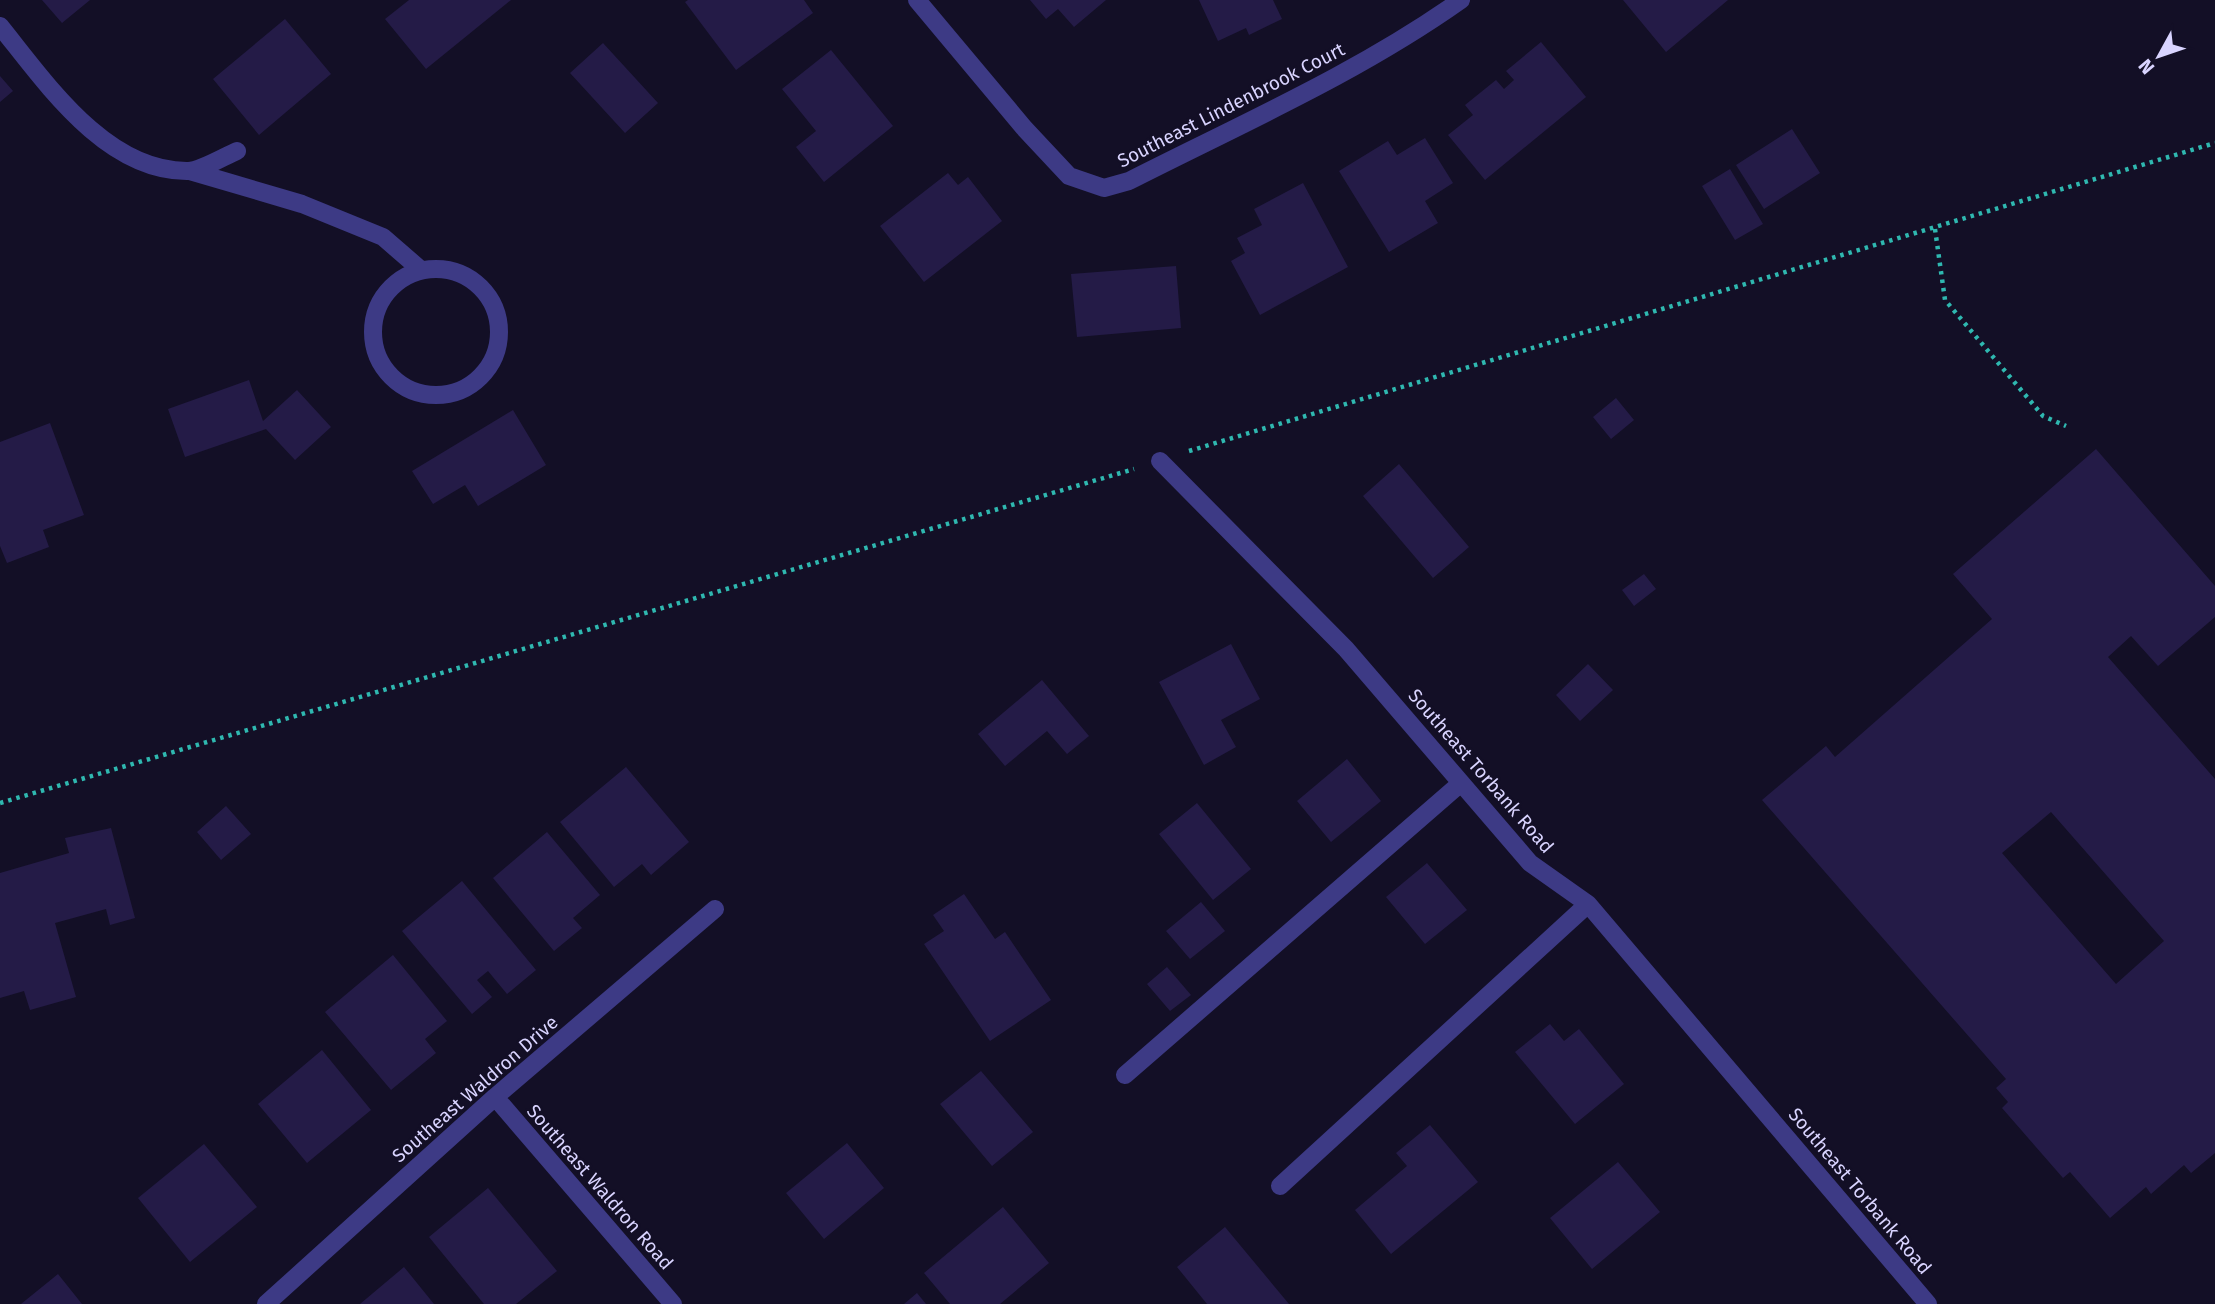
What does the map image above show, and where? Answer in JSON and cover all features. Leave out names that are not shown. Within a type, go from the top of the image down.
[{"type":"street","name":"Southeast Lindenbrook Court","points":[[917,0],[1025,129],[1069,176],[1104,188],[1129,181],[1347,71],[1417,32],[1461,0]]},
{"type":"street","points":[[0,26],[77,117],[110,145],[144,164],[190,171],[302,204],[383,237],[421,270],[442,268],[461,273],[479,284],[491,300],[499,319],[500,340],[494,359],[483,376],[466,388],[447,395],[426,395],[406,388],[388,374],[377,356],[373,334],[376,313],[386,293],[401,278],[421,270]]},
{"type":"street","points":[[190,171],[237,151]]},
{"type":"street","name":"Southeast Torbank Road","points":[[1160,461],[1346,649],[1530,863],[1588,904],[1928,1304]]},
{"type":"street","points":[[1125,1075],[1461,783]]},
{"type":"street","points":[[1279,1186],[1588,904]]},
{"type":"street","name":"Southeast Waldron Drive","points":[[266,1304],[495,1097],[715,909]]},
{"type":"street","name":"Southeast Waldron Road","points":[[495,1097],[673,1304]]},
{"type":"path","points":[[0,803],[1160,461],[2215,143]]},
{"type":"path","points":[[1935,229],[1945,300],[2043,416],[2066,426]]},
{"type":"building","points":[[42,0],[90,0],[62,23]]},
{"type":"building","points":[[409,0],[511,0],[426,69],[385,19]]},
{"type":"building","points":[[804,0],[813,13],[736,70],[685,2]]},
{"type":"building","points":[[1030,0],[1106,0],[1074,27],[1058,9],[1046,19]]},
{"type":"building","points":[[1199,0],[1273,0],[1282,19],[1249,35],[1246,28],[1218,41]]},
{"type":"building","points":[[1623,0],[1728,0],[1666,52]]},
{"type":"building","points":[[285,19],[331,74],[259,135],[213,79]]},
{"type":"building","points":[[1541,42],[1586,97],[1485,180],[1448,135],[1473,115],[1465,105],[1496,80],[1504,89],[1514,80],[1506,71]]},
{"type":"building","points":[[603,43],[658,103],[625,133],[570,73]]},
{"type":"building","points":[[831,50],[893,126],[824,182],[796,147],[816,131],[782,89]]},
{"type":"building","points":[[0,76],[13,91],[0,102]]},
{"type":"building","points":[[1792,129],[1820,173],[1764,209],[1736,165]]},
{"type":"building","points":[[1425,138],[1453,183],[1425,201],[1438,223],[1389,252],[1339,171],[1388,141],[1397,155]]},
{"type":"building","points":[[1730,169],[1763,224],[1735,240],[1702,186]]},
{"type":"building","points":[[948,173],[958,185],[968,177],[1002,221],[924,282],[880,226]]},
{"type":"building","points":[[1303,183],[1348,267],[1260,315],[1231,261],[1245,253],[1237,238],[1262,225],[1254,209]]},
{"type":"building","points":[[1176,266],[1181,328],[1077,337],[1071,274]]},
{"type":"building","points":[[249,380],[263,421],[297,390],[331,427],[295,460],[266,429],[185,457],[168,409]]},
{"type":"building","points":[[1616,398],[1634,420],[1611,439],[1593,417]]},
{"type":"building","points":[[513,410],[546,465],[478,506],[465,485],[433,504],[412,471]]},
{"type":"building","points":[[50,423],[84,515],[43,530],[49,547],[7,563],[0,546],[0,442]]},
{"type":"building","points":[[2096,449],[2215,586],[2215,617],[2158,666],[2131,636],[2108,657],[2215,779],[2215,1153],[2191,1173],[2184,1165],[2151,1194],[2146,1187],[2110,1218],[2070,1172],[2063,1178],[2002,1108],[2008,1102],[1996,1088],[2006,1079],[1762,800],[1826,746],[1835,757],[1992,619],[1953,574]],"holes":[[[2051,812],[2164,941],[2116,984],[2002,853]]]},
{"type":"building","points":[[1399,464],[1469,547],[1433,578],[1363,496]]},
{"type":"building","points":[[1644,574],[1656,589],[1634,606],[1622,590]]},
{"type":"building","points":[[1231,644],[1260,699],[1221,720],[1236,747],[1204,765],[1159,682]]},
{"type":"building","points":[[1588,664],[1613,690],[1580,721],[1556,695]]},
{"type":"building","points":[[1042,680],[1089,736],[1067,754],[1047,731],[1005,766],[978,734]]},
{"type":"building","points":[[1347,759],[1381,801],[1331,842],[1297,801]]},
{"type":"building","points":[[626,767],[689,842],[651,875],[642,864],[614,887],[560,822]]},
{"type":"building","points":[[1197,803],[1251,869],[1213,900],[1159,834]]},
{"type":"building","points":[[226,806],[251,834],[221,860],[197,832]]},
{"type":"building","points":[[111,828],[135,918],[110,925],[106,909],[55,923],[76,997],[30,1010],[24,991],[0,998],[0,873],[69,853],[65,838]]},
{"type":"building","points":[[547,832],[600,895],[573,918],[582,928],[554,951],[493,878]]},
{"type":"building","points":[[1427,863],[1467,910],[1425,944],[1386,897]]},
{"type":"building","points":[[462,881],[536,970],[507,994],[488,971],[477,980],[492,997],[472,1014],[402,931]]},
{"type":"building","points":[[964,894],[995,939],[1005,932],[1051,1000],[990,1041],[924,944],[944,931],[933,915]]},
{"type":"building","points":[[1201,902],[1225,931],[1190,959],[1166,931]]},
{"type":"building","points":[[393,955],[447,1021],[425,1039],[436,1053],[391,1090],[325,1012]]},
{"type":"building","points":[[1167,967],[1191,995],[1170,1011],[1147,984]]},
{"type":"building","points":[[1550,1024],[1564,1041],[1579,1029],[1624,1084],[1575,1124],[1515,1052]]},
{"type":"building","points":[[322,1050],[371,1110],[307,1163],[258,1104]]},
{"type":"building","points":[[981,1071],[1033,1132],[992,1166],[940,1104]]},
{"type":"building","points":[[1430,1125],[1478,1182],[1391,1254],[1355,1210],[1407,1166],[1396,1153]]},
{"type":"building","points":[[847,1143],[884,1188],[824,1239],[786,1193]]},
{"type":"building","points":[[204,1144],[257,1207],[190,1262],[138,1198]]},
{"type":"building","points":[[1618,1162],[1660,1212],[1592,1269],[1550,1218]]},
{"type":"building","points":[[488,1188],[557,1271],[516,1304],[484,1304],[429,1237]]},
{"type":"building","points":[[1003,1207],[1049,1263],[1000,1304],[950,1304],[924,1273]]},
{"type":"building","points":[[1225,1227],[1289,1304],[1207,1304],[1177,1267]]},
{"type":"building","points":[[404,1267],[434,1304],[360,1304]]},
{"type":"building","points":[[58,1274],[82,1304],[21,1304]]},
{"type":"building","points":[[917,1293],[926,1304],[904,1304]]}]
